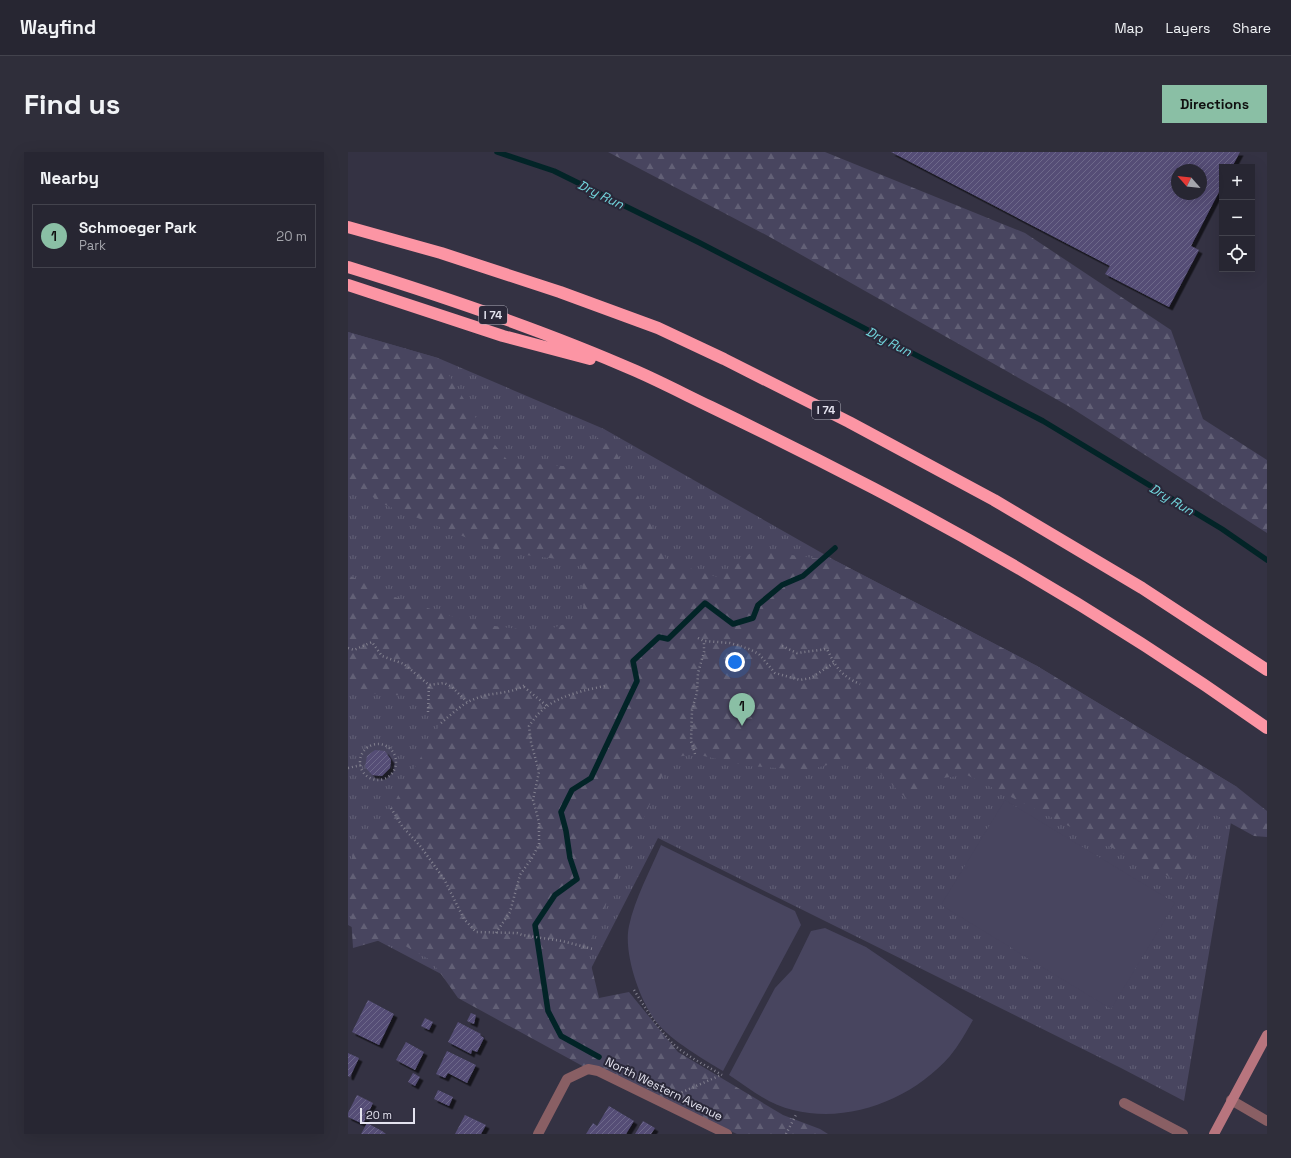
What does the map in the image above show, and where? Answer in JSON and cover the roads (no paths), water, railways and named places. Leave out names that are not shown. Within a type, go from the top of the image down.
[{"type":"highway","name":"I 74","points":[[348,227],[441,253],[560,292],[658,328],[724,359],[849,422],[994,500],[1142,588],[1267,670]]},
{"type":"highway","name":"I 74","points":[[348,267],[404,284],[486,313],[636,371],[828,463],[972,541],[1137,640],[1267,728]]},
{"type":"highway","points":[[348,285],[503,336],[636,371]]},
{"type":"main road","points":[[1214,1134],[1267,1035]]},
{"type":"street","name":"North Western Avenue","points":[[538,1134],[567,1079],[588,1069],[598,1071],[727,1134]]},
{"type":"street","points":[[1231,1100],[1267,1121]]},
{"type":"street","points":[[1124,1103],[1183,1134]]},
{"type":"waterway","name":"Dry Run","points":[[497,152],[554,171],[700,243],[1043,421],[1222,529],[1267,560]]},
{"type":"waterway","points":[[599,1057],[561,1036],[548,1011],[535,925],[555,895],[577,879],[570,858],[566,831],[561,812],[572,790],[591,778],[637,681],[633,661],[659,637],[668,639],[705,603],[733,624],[753,618],[758,605],[782,585],[803,576],[835,548]]},
{"type":"place","name":"Schmoeger Park","points":[[742,726]]}]
